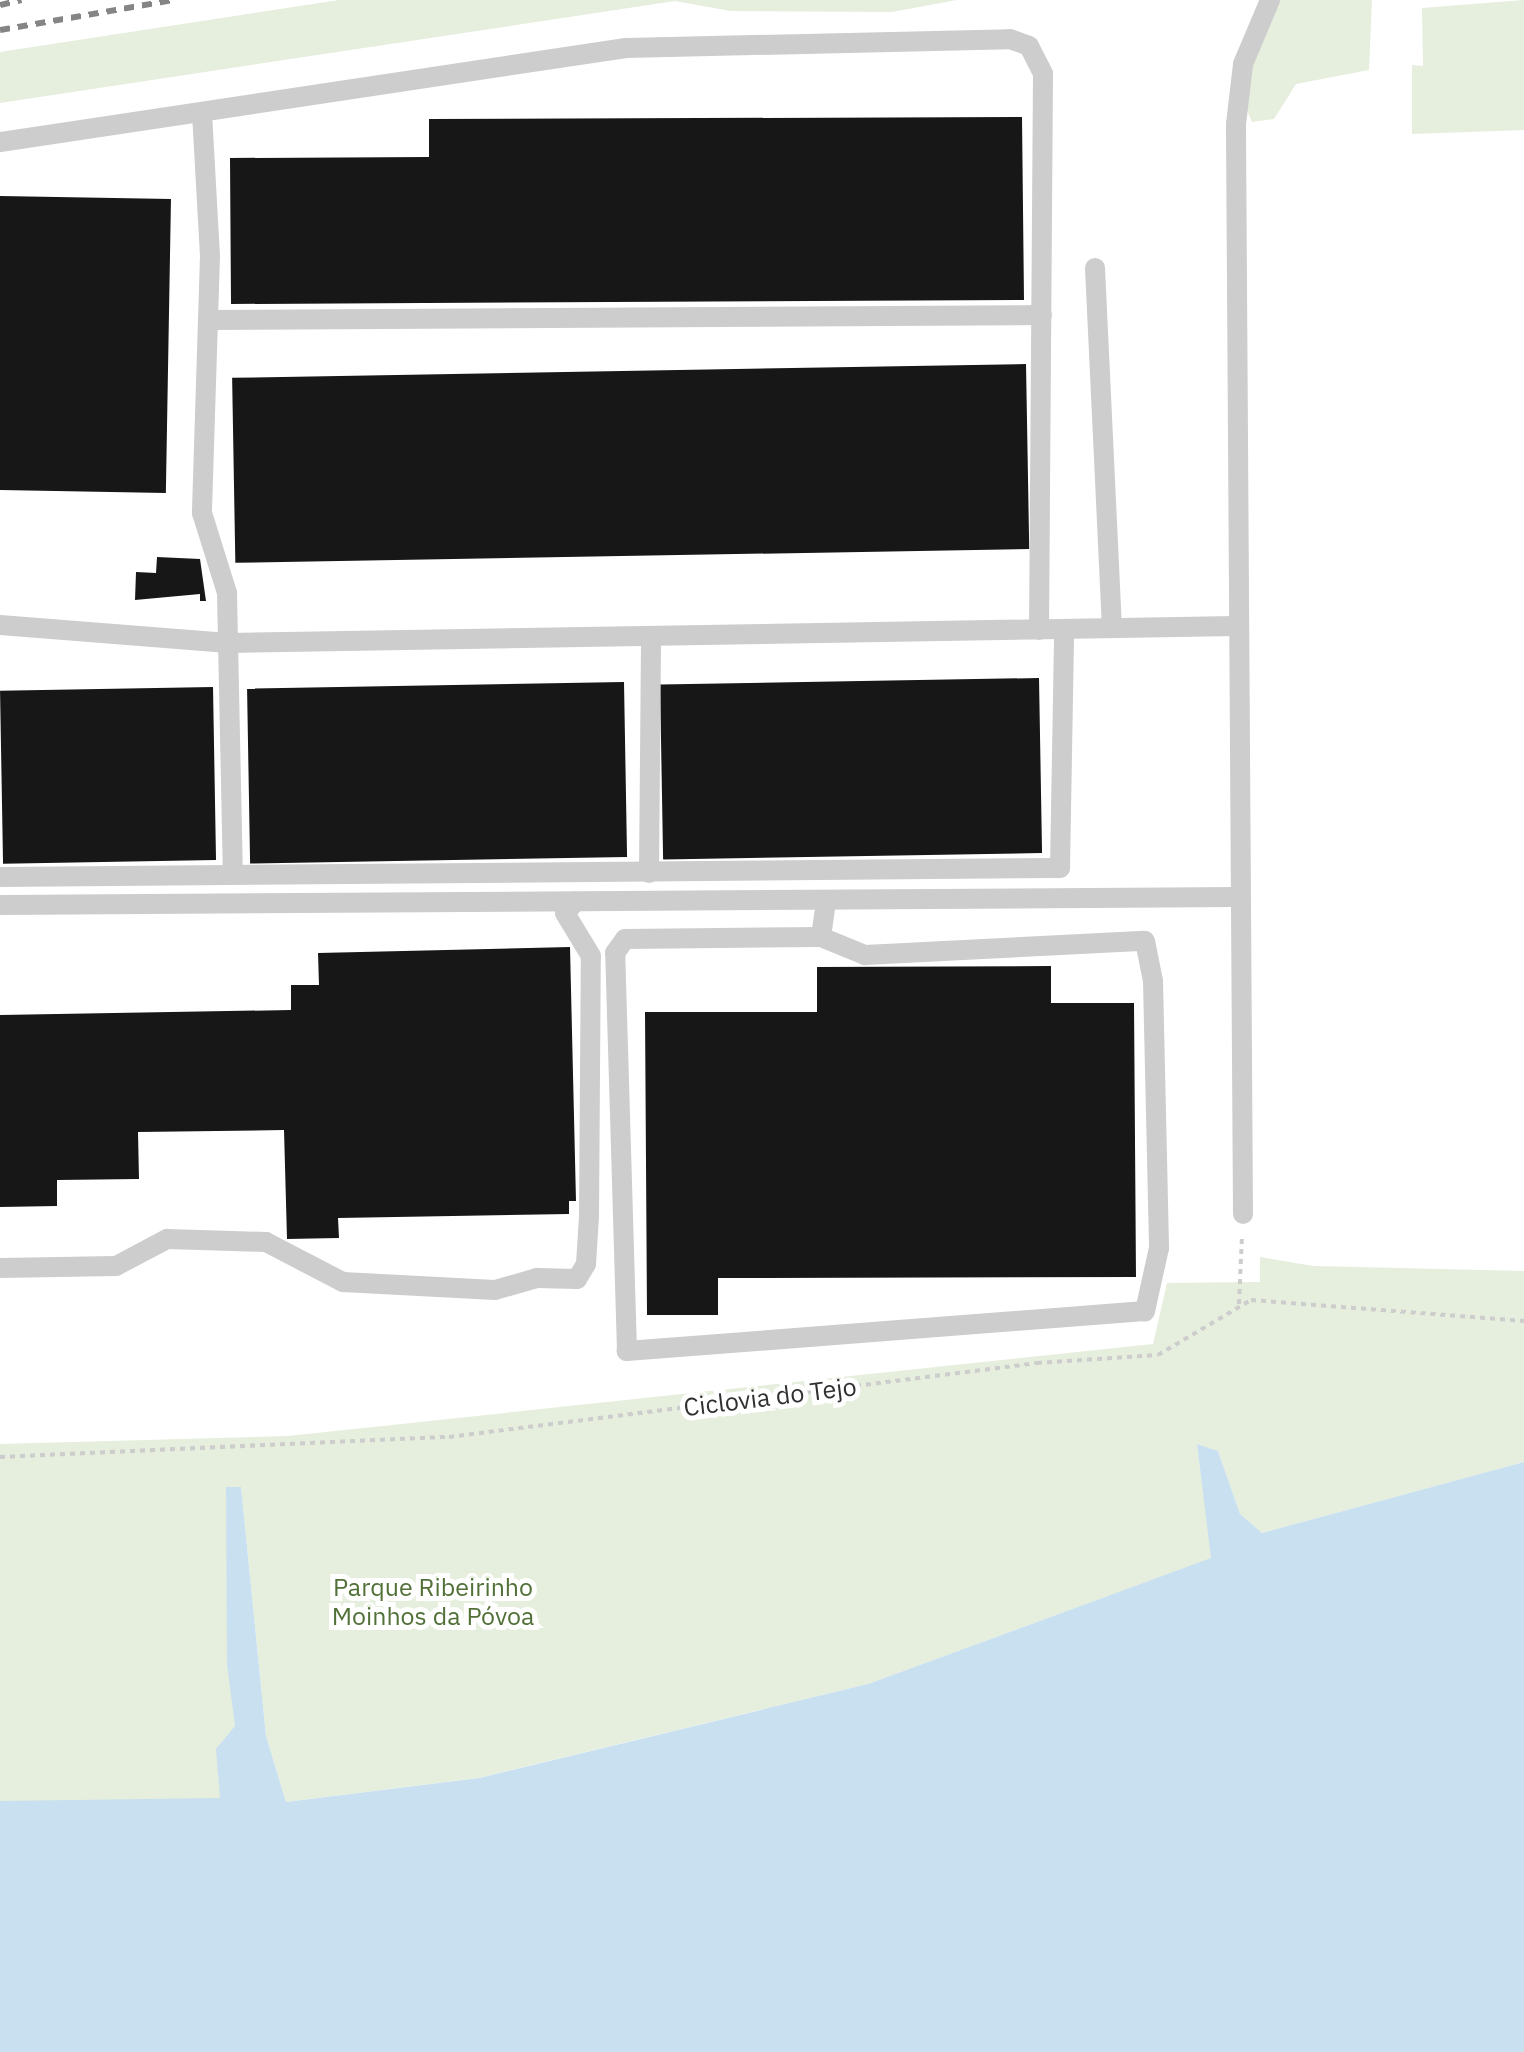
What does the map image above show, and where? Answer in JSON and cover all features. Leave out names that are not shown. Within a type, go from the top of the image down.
[{"type":"street","points":[[1243,1214],[1236,626],[1236,124],[1242,64],[1270,0]]},
{"type":"street","points":[[0,142],[626,48],[1010,39],[1029,46],[1043,74],[1038,630]]},
{"type":"street","points":[[202,113],[208,320],[202,513],[227,593],[233,875]]},
{"type":"street","points":[[1096,268],[1112,628]]},
{"type":"street","points":[[208,320],[1042,316]]},
{"type":"street","points":[[0,625],[228,643],[1236,626]]},
{"type":"street","points":[[0,877],[1060,868],[1064,629]]},
{"type":"street","points":[[649,873],[652,636]]},
{"type":"street","points":[[0,905],[576,900],[826,903],[1239,897]]},
{"type":"street","points":[[0,1268],[116,1266],[167,1240],[266,1242],[343,1282],[495,1290],[537,1278],[577,1280],[586,1264],[589,1216],[591,956],[565,913],[576,900]]},
{"type":"street","points":[[822,937],[826,903]]},
{"type":"street","points":[[822,937],[865,955],[1145,941],[1154,981],[1160,1248],[1145,1311],[627,1352],[616,953],[625,939],[822,937]]},
{"type":"path","points":[[1240,1306],[1243,1214]]},
{"type":"path","name":"Ciclovia do Tejo","points":[[0,1457],[449,1437],[1017,1366],[1158,1354],[1251,1300],[1524,1321]]},
{"type":"green space","points":[[339,0],[957,0],[892,12],[731,11],[675,1],[0,103],[0,52]]},
{"type":"green space","points":[[1276,0],[1372,0],[1369,70],[1296,84],[1274,119],[1252,122],[1246,108],[1254,50]]},
{"type":"green space","points":[[1524,0],[1524,130],[1412,134],[1412,65],[1423,66],[1422,8]]},
{"type":"green space","name":"Parque Ribeirinho Moinhos da Póvoa","points":[[1260,1257],[1313,1266],[1524,1271],[1524,1462],[1262,1533],[1240,1514],[1218,1451],[1197,1444],[1212,1558],[868,1684],[478,1778],[286,1802],[266,1736],[241,1487],[226,1487],[230,1594],[259,1810],[0,1884],[0,1444],[288,1436],[1153,1344],[1167,1283],[1260,1282]]},
{"type":"water","points":[[1197,1444],[1218,1451],[1240,1514],[1262,1533],[1524,1462],[1524,2052],[0,2052],[0,1801],[220,1798],[216,1749],[235,1726],[227,1664],[226,1487],[241,1487],[266,1736],[286,1802],[479,1778],[868,1684],[1211,1558]]},
{"type":"building","points":[[1022,117],[1024,300],[231,304],[230,158],[429,157],[429,119]]},
{"type":"building","points":[[0,196],[171,199],[166,493],[0,490]]},
{"type":"building","points":[[1026,364],[1029,549],[235,563],[232,378]]},
{"type":"building","points":[[157,557],[200,559],[206,601],[200,601],[200,594],[135,600],[136,572],[156,573]]},
{"type":"building","points":[[1039,678],[1042,853],[663,860],[660,685]]},
{"type":"building","points":[[624,682],[627,857],[250,864],[247,689]]},
{"type":"building","points":[[213,687],[216,860],[3,864],[0,691]]},
{"type":"building","points":[[570,947],[576,1201],[569,1201],[569,1214],[338,1218],[339,1238],[287,1239],[284,1130],[138,1132],[139,1179],[57,1180],[57,1206],[0,1207],[0,1015],[291,1010],[291,985],[319,985],[318,953]]},
{"type":"building","points":[[1051,966],[1051,1003],[1134,1003],[1136,1277],[718,1278],[718,1315],[647,1315],[645,1012],[817,1012],[817,967]]},
{"type":"railway","points":[[0,5],[21,0]]},
{"type":"railway","points":[[0,30],[174,0]]}]
